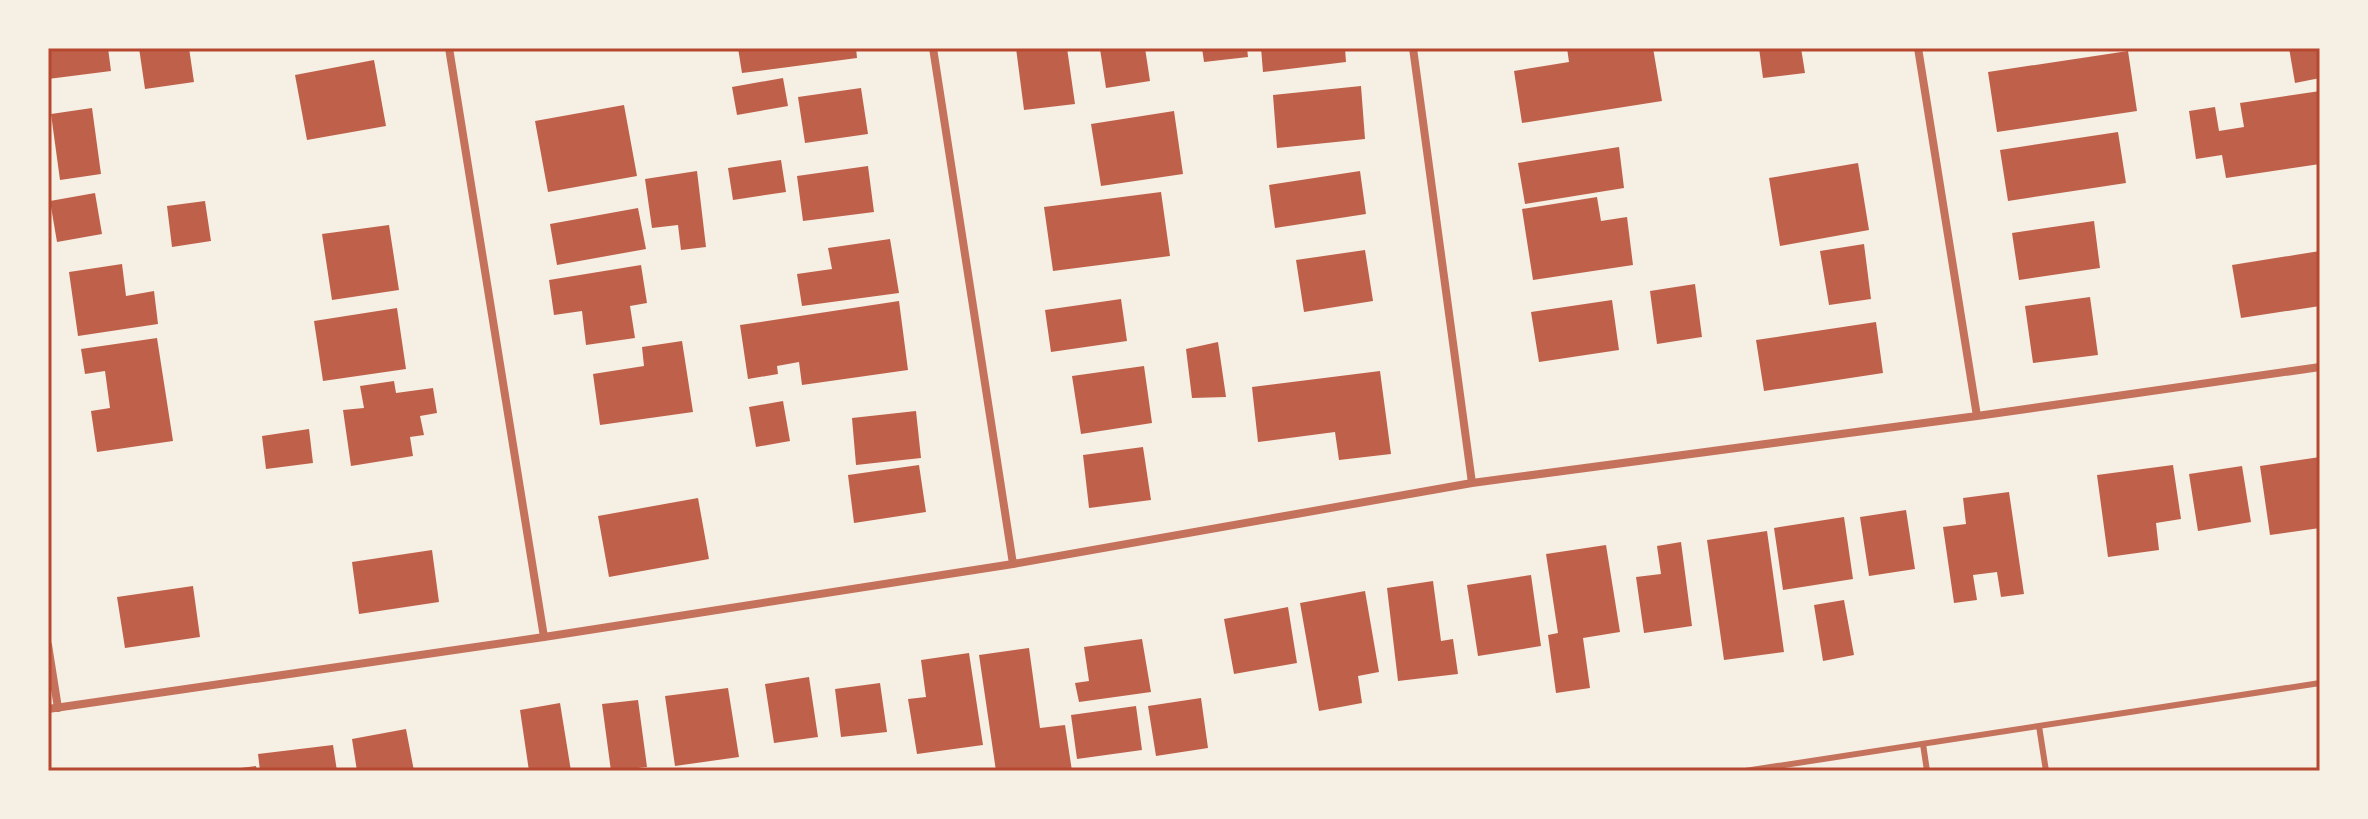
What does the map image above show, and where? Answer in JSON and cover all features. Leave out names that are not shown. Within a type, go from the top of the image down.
[{"type":"street","points":[[449,48],[544,637]]},
{"type":"street","points":[[933,48],[1013,564]]},
{"type":"street","points":[[1413,48],[1472,483]]},
{"type":"street","points":[[1918,48],[1977,416]]},
{"type":"street","points":[[48,645],[53,709],[1013,564],[1472,483],[2320,367]]},
{"type":"lane","points":[[1745,771],[2320,683]]},
{"type":"lane","points":[[2039,726],[2046,771]]},
{"type":"lane","points":[[1923,744],[1927,771]]},
{"type":"building","points":[[48,48],[108,48],[111,71],[48,79]]},
{"type":"building","points":[[139,48],[189,48],[194,82],[145,89]]},
{"type":"building","points":[[738,48],[856,48],[857,58],[742,73]]},
{"type":"building","points":[[1016,48],[1067,48],[1075,104],[1024,110]]},
{"type":"building","points":[[1145,48],[1150,81],[1106,88],[1100,49]]},
{"type":"building","points":[[1202,48],[1247,48],[1248,57],[1204,62]]},
{"type":"building","points":[[1261,48],[1345,48],[1346,62],[1263,72]]},
{"type":"building","points":[[1567,48],[1653,48],[1662,101],[1522,123],[1514,71],[1569,62]]},
{"type":"building","points":[[1759,48],[1801,48],[1805,73],[1763,78]]},
{"type":"building","points":[[2289,48],[2320,48],[2320,78],[2295,83]]},
{"type":"building","points":[[2128,51],[2137,111],[1997,132],[1988,72]]},
{"type":"building","points":[[374,60],[386,126],[307,140],[295,75]]},
{"type":"building","points":[[783,78],[788,106],[737,115],[732,87]]},
{"type":"building","points":[[1361,86],[1365,139],[1277,148],[1273,95]]},
{"type":"building","points":[[861,88],[868,134],[805,143],[798,97]]},
{"type":"building","points":[[2320,91],[2320,164],[2226,178],[2222,155],[2196,159],[2189,111],[2215,107],[2219,131],[2244,127],[2240,103]]},
{"type":"building","points":[[624,105],[637,176],[548,192],[535,121]]},
{"type":"building","points":[[92,108],[101,174],[60,180],[51,114]]},
{"type":"building","points":[[1174,111],[1183,174],[1101,186],[1091,124]]},
{"type":"building","points":[[2118,132],[2126,183],[2008,201],[2000,150]]},
{"type":"building","points":[[1619,147],[1624,188],[1525,204],[1518,163]]},
{"type":"building","points":[[781,160],[786,192],[733,200],[728,168]]},
{"type":"building","points":[[1858,163],[1869,230],[1780,246],[1769,178]]},
{"type":"building","points":[[868,166],[874,212],[803,221],[797,176]]},
{"type":"building","points":[[697,171],[706,247],[681,250],[678,225],[652,228],[645,179]]},
{"type":"building","points":[[1360,171],[1366,214],[1275,228],[1269,185]]},
{"type":"building","points":[[1161,192],[1170,256],[1053,271],[1044,207]]},
{"type":"building","points":[[95,193],[102,234],[57,242],[50,201]]},
{"type":"building","points":[[1597,197],[1601,221],[1627,217],[1633,265],[1533,280],[1522,209]]},
{"type":"building","points":[[205,201],[211,241],[172,247],[167,206]]},
{"type":"building","points":[[638,208],[646,249],[557,265],[550,224]]},
{"type":"building","points":[[2094,221],[2100,268],[2019,280],[2012,233]]},
{"type":"building","points":[[389,225],[399,290],[332,300],[322,234]]},
{"type":"building","points":[[890,239],[899,293],[802,306],[797,274],[832,269],[828,248]]},
{"type":"building","points":[[1864,244],[1871,299],[1829,305],[1820,251]]},
{"type":"building","points":[[1365,250],[1373,301],[1304,312],[1296,260]]},
{"type":"building","points":[[2320,251],[2320,306],[2241,318],[2232,265]]},
{"type":"building","points":[[122,264],[126,296],[154,291],[158,324],[78,336],[69,272]]},
{"type":"building","points":[[641,265],[647,303],[630,306],[635,338],[586,345],[582,311],[554,315],[549,280]]},
{"type":"building","points":[[1695,284],[1702,337],[1657,344],[1650,291]]},
{"type":"building","points":[[2090,297],[2098,355],[2033,363],[2025,306]]},
{"type":"building","points":[[1121,299],[1127,341],[1051,352],[1045,310]]},
{"type":"building","points":[[1612,300],[1619,350],[1539,362],[1531,312]]},
{"type":"building","points":[[899,301],[908,370],[802,385],[799,362],[777,366],[778,374],[748,379],[740,325]]},
{"type":"building","points":[[397,308],[406,369],[323,381],[314,321]]},
{"type":"building","points":[[1876,322],[1883,373],[1764,391],[1756,340]]},
{"type":"building","points":[[157,338],[173,441],[97,452],[91,411],[110,408],[105,371],[85,374],[81,349]]},
{"type":"building","points":[[682,341],[693,412],[600,425],[593,374],[644,366],[642,347]]},
{"type":"building","points":[[1218,342],[1226,397],[1192,398],[1186,349]]},
{"type":"building","points":[[1144,366],[1152,423],[1081,434],[1072,376]]},
{"type":"building","points":[[1380,371],[1391,454],[1339,460],[1335,432],[1258,442],[1252,387]]},
{"type":"building","points":[[394,381],[396,393],[433,388],[437,413],[420,416],[424,435],[410,437],[413,456],[351,466],[343,410],[364,408],[360,386]]},
{"type":"building","points":[[783,401],[790,441],[756,447],[749,407]]},
{"type":"building","points":[[916,411],[921,458],[856,465],[852,418]]},
{"type":"building","points":[[309,429],[313,463],[266,469],[262,436]]},
{"type":"building","points":[[1143,447],[1151,500],[1089,508],[1083,455]]},
{"type":"building","points":[[2320,457],[2320,528],[2270,535],[2260,466]]},
{"type":"building","points":[[919,465],[926,512],[854,523],[848,475]]},
{"type":"building","points":[[2173,465],[2181,519],[2156,523],[2159,550],[2108,557],[2097,475]]},
{"type":"building","points":[[2242,466],[2251,522],[2198,531],[2189,474]]},
{"type":"building","points":[[2009,492],[2024,594],[2001,597],[1997,572],[1973,575],[1977,600],[1954,603],[1943,527],[1966,524],[1963,498]]},
{"type":"building","points":[[698,498],[709,559],[609,577],[598,516]]},
{"type":"building","points":[[1906,510],[1915,569],[1869,576],[1860,517]]},
{"type":"building","points":[[1844,517],[1853,579],[1783,590],[1774,528]]},
{"type":"building","points":[[1767,531],[1784,652],[1724,660],[1707,540]]},
{"type":"building","points":[[1681,542],[1692,626],[1644,633],[1636,577],[1661,574],[1657,546]]},
{"type":"building","points":[[1606,545],[1620,632],[1583,638],[1590,688],[1556,693],[1548,635],[1558,633],[1546,554]]},
{"type":"building","points":[[432,550],[439,602],[359,614],[352,562]]},
{"type":"building","points":[[1531,575],[1541,646],[1478,656],[1467,585]]},
{"type":"building","points":[[1433,581],[1441,641],[1453,639],[1458,674],[1398,681],[1387,588]]},
{"type":"building","points":[[193,586],[200,637],[125,648],[117,597]]},
{"type":"building","points":[[1365,591],[1379,672],[1358,676],[1362,703],[1319,711],[1300,603]]},
{"type":"building","points":[[1844,600],[1854,655],[1823,661],[1814,605]]},
{"type":"building","points":[[1288,607],[1297,663],[1234,674],[1224,619]]},
{"type":"building","points":[[1142,639],[1151,692],[1079,702],[1075,683],[1089,681],[1084,647]]},
{"type":"building","points":[[1029,648],[1040,728],[1065,725],[1072,771],[996,771],[979,655]]},
{"type":"building","points":[[969,653],[983,745],[917,754],[908,699],[926,697],[921,660]]},
{"type":"building","points":[[809,677],[818,737],[774,743],[765,684]]},
{"type":"building","points":[[880,683],[887,732],[841,737],[835,689]]},
{"type":"building","points":[[728,688],[739,757],[675,766],[665,696]]},
{"type":"building","points":[[1201,698],[1208,748],[1156,756],[1148,706]]},
{"type":"building","points":[[638,700],[647,767],[611,771],[602,704]]},
{"type":"building","points":[[560,703],[571,771],[529,771],[520,710]]},
{"type":"building","points":[[1136,706],[1142,750],[1077,759],[1071,715]]},
{"type":"building","points":[[406,729],[414,771],[357,771],[352,739]]},
{"type":"building","points":[[333,745],[337,771],[260,771],[258,754]]},
{"type":"building","points":[[256,766],[257,771],[233,771],[233,769]]}]
